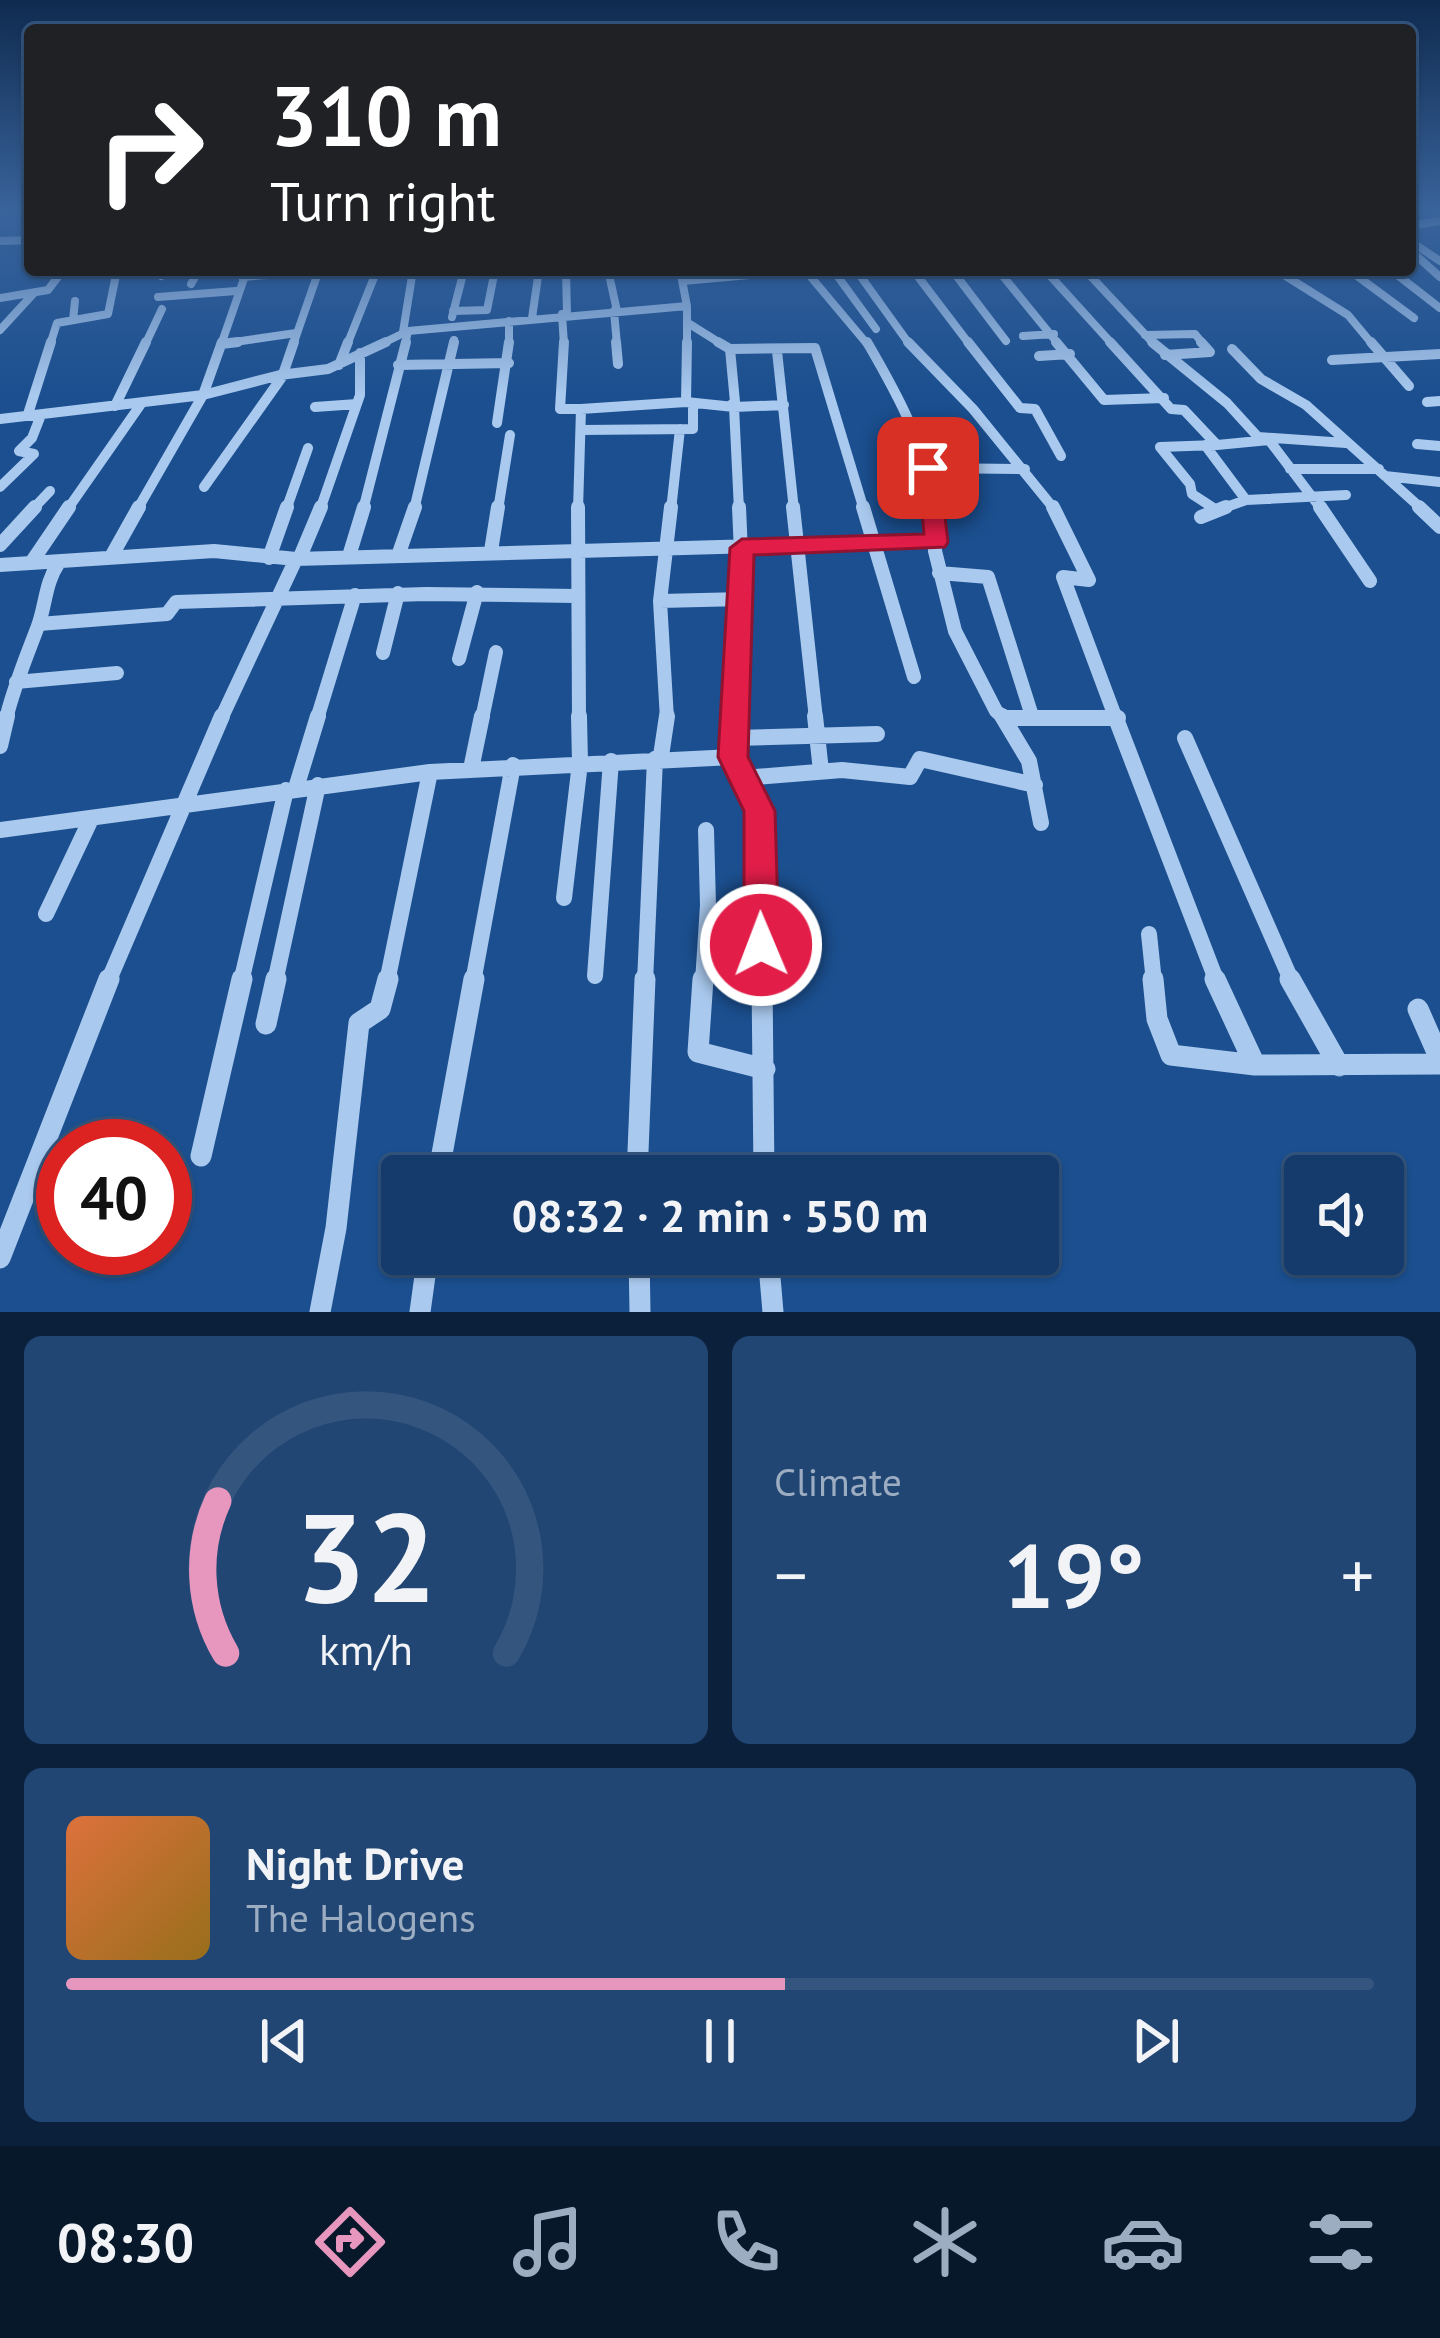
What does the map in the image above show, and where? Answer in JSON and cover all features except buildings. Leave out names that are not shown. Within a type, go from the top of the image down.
[{"type":"street","points":[[0,298],[53,286],[60,276]]},
{"type":"street","points":[[0,487],[34,454],[19,451],[29,441],[57,323],[108,314],[116,276]]},
{"type":"street","points":[[191,284],[196,276]]},
{"type":"street","points":[[111,557],[203,395],[243,276]]},
{"type":"street","points":[[204,487],[280,375],[316,276]]},
{"type":"street","points":[[339,365],[375,276]]},
{"type":"street","points":[[349,556],[388,429],[412,276]]},
{"type":"street","points":[[450,326],[462,276]]},
{"type":"street","points":[[453,311],[487,310],[494,276]]},
{"type":"street","points":[[532,318],[537,276]]},
{"type":"street","points":[[566,276],[566,360],[560,409],[690,403],[784,405]]},
{"type":"street","points":[[609,276],[619,364]]},
{"type":"street","points":[[581,430],[693,429],[682,276]]},
{"type":"street","points":[[810,276],[879,361],[914,423],[928,468],[939,573],[956,631],[996,711],[1007,718],[1030,757],[1041,823]]},
{"type":"street","points":[[837,276],[876,329]]},
{"type":"street","points":[[860,276],[921,360],[973,409],[1061,519],[1089,580],[1064,577],[1218,986],[1256,1065]]},
{"type":"street","points":[[918,276],[1020,408],[1035,409],[1061,456]]},
{"type":"street","points":[[957,276],[1006,341]]},
{"type":"street","points":[[1003,276],[1104,400],[1164,398]]},
{"type":"street","points":[[1052,276],[1171,409],[1184,410],[1246,500]]},
{"type":"street","points":[[1091,276],[1165,356],[1227,403],[1258,437],[1269,440],[1370,581]]},
{"type":"street","points":[[1286,276],[1348,315],[1409,386]]},
{"type":"street","points":[[1357,276],[1414,318]]},
{"type":"street","points":[[1399,276],[1440,308]]},
{"type":"street","points":[[158,297],[236,291]]},
{"type":"street","points":[[0,330],[34,292]]},
{"type":"street","points":[[73,320],[75,301]]},
{"type":"street","points":[[115,406],[162,309]]},
{"type":"street","points":[[0,419],[203,395],[339,365],[406,332],[565,314],[688,315],[730,349],[815,348],[914,677]]},
{"type":"street","points":[[497,423],[509,363],[509,321]]},
{"type":"street","points":[[221,344],[296,333]]},
{"type":"street","points":[[1024,336],[1054,334]]},
{"type":"street","points":[[1145,335],[1195,334],[1210,352],[1165,356]]},
{"type":"street","points":[[399,553],[423,483],[454,340]]},
{"type":"street","points":[[730,349],[743,599],[733,757],[760,811],[764,1155]]},
{"type":"street","points":[[1232,349],[1261,379],[1306,405],[1440,527]]},
{"type":"street","points":[[777,351],[821,771]]},
{"type":"street","points":[[0,1258],[180,806],[298,558],[357,404],[364,373],[360,353]]},
{"type":"street","points":[[1040,356],[1070,354]]},
{"type":"street","points":[[1332,360],[1440,354]]},
{"type":"street","points":[[398,365],[509,363]]},
{"type":"street","points":[[31,563],[141,404]]},
{"type":"street","points":[[315,406],[357,404]]},
{"type":"street","points":[[564,898],[580,763],[576,549],[581,409]]},
{"type":"street","points":[[953,428],[968,467]]},
{"type":"street","points":[[655,759],[661,756],[667,718],[660,601],[680,429]]},
{"type":"street","points":[[490,551],[510,435]]},
{"type":"street","points":[[29,441],[50,439]]},
{"type":"street","points":[[1215,509],[1192,494],[1190,484],[1160,447],[1269,440],[1346,443]]},
{"type":"street","points":[[1417,444],[1440,446]]},
{"type":"street","points":[[269,558],[308,448]]},
{"type":"street","points":[[928,468],[1025,469]]},
{"type":"street","points":[[1291,469],[1382,473],[1440,482]]},
{"type":"street","points":[[0,545],[50,491]]},
{"type":"street","points":[[1202,517],[1246,500],[1346,495]]},
{"type":"street","points":[[0,566],[214,551],[298,558],[936,542]]},
{"type":"street","points":[[0,746],[17,674],[39,624],[48,578],[59,562]]},
{"type":"street","points":[[939,573],[988,577],[1034,719]]},
{"type":"street","points":[[459,659],[477,592]]},
{"type":"street","points":[[39,624],[167,614],[176,602],[275,602],[398,593],[576,596]]},
{"type":"street","points":[[383,653],[398,593]]},
{"type":"street","points":[[201,1156],[291,789],[356,595]]},
{"type":"street","points":[[660,601],[743,599]]},
{"type":"street","points":[[471,769],[496,652]]},
{"type":"street","points":[[0,669],[17,674],[117,674]]},
{"type":"street","points":[[1007,718],[1118,718]]},
{"type":"street","points":[[736,738],[877,734]]},
{"type":"street","points":[[1185,738],[1279,956],[1339,1066]]},
{"type":"street","points":[[0,830],[430,772],[733,757]]},
{"type":"street","points":[[638,1155],[655,759]]},
{"type":"street","points":[[743,778],[821,771],[910,777],[920,759],[1035,785]]},
{"type":"street","points":[[595,976],[611,761]]},
{"type":"street","points":[[442,1155],[513,765]]},
{"type":"street","points":[[320,1312],[336,1228],[358,1023],[380,1009],[384,998],[430,772]]},
{"type":"street","points":[[266,1024],[318,785]]},
{"type":"street","points":[[46,914],[92,818]]},
{"type":"street","points":[[706,830],[708,904],[698,1052],[765,1069]]},
{"type":"street","points":[[1149,934],[1157,1018],[1171,1055],[1256,1065],[1440,1062],[1418,1009]]},
{"type":"street","points":[[420,1312],[425,1275]]},
{"type":"street","points":[[639,1275],[640,1312]]},
{"type":"street","points":[[770,1275],[773,1312]]},
{"type":"route","points":[[761,945],[760,811],[733,757],[742,548],[849,546],[898,539],[936,542],[928,468]]}]
